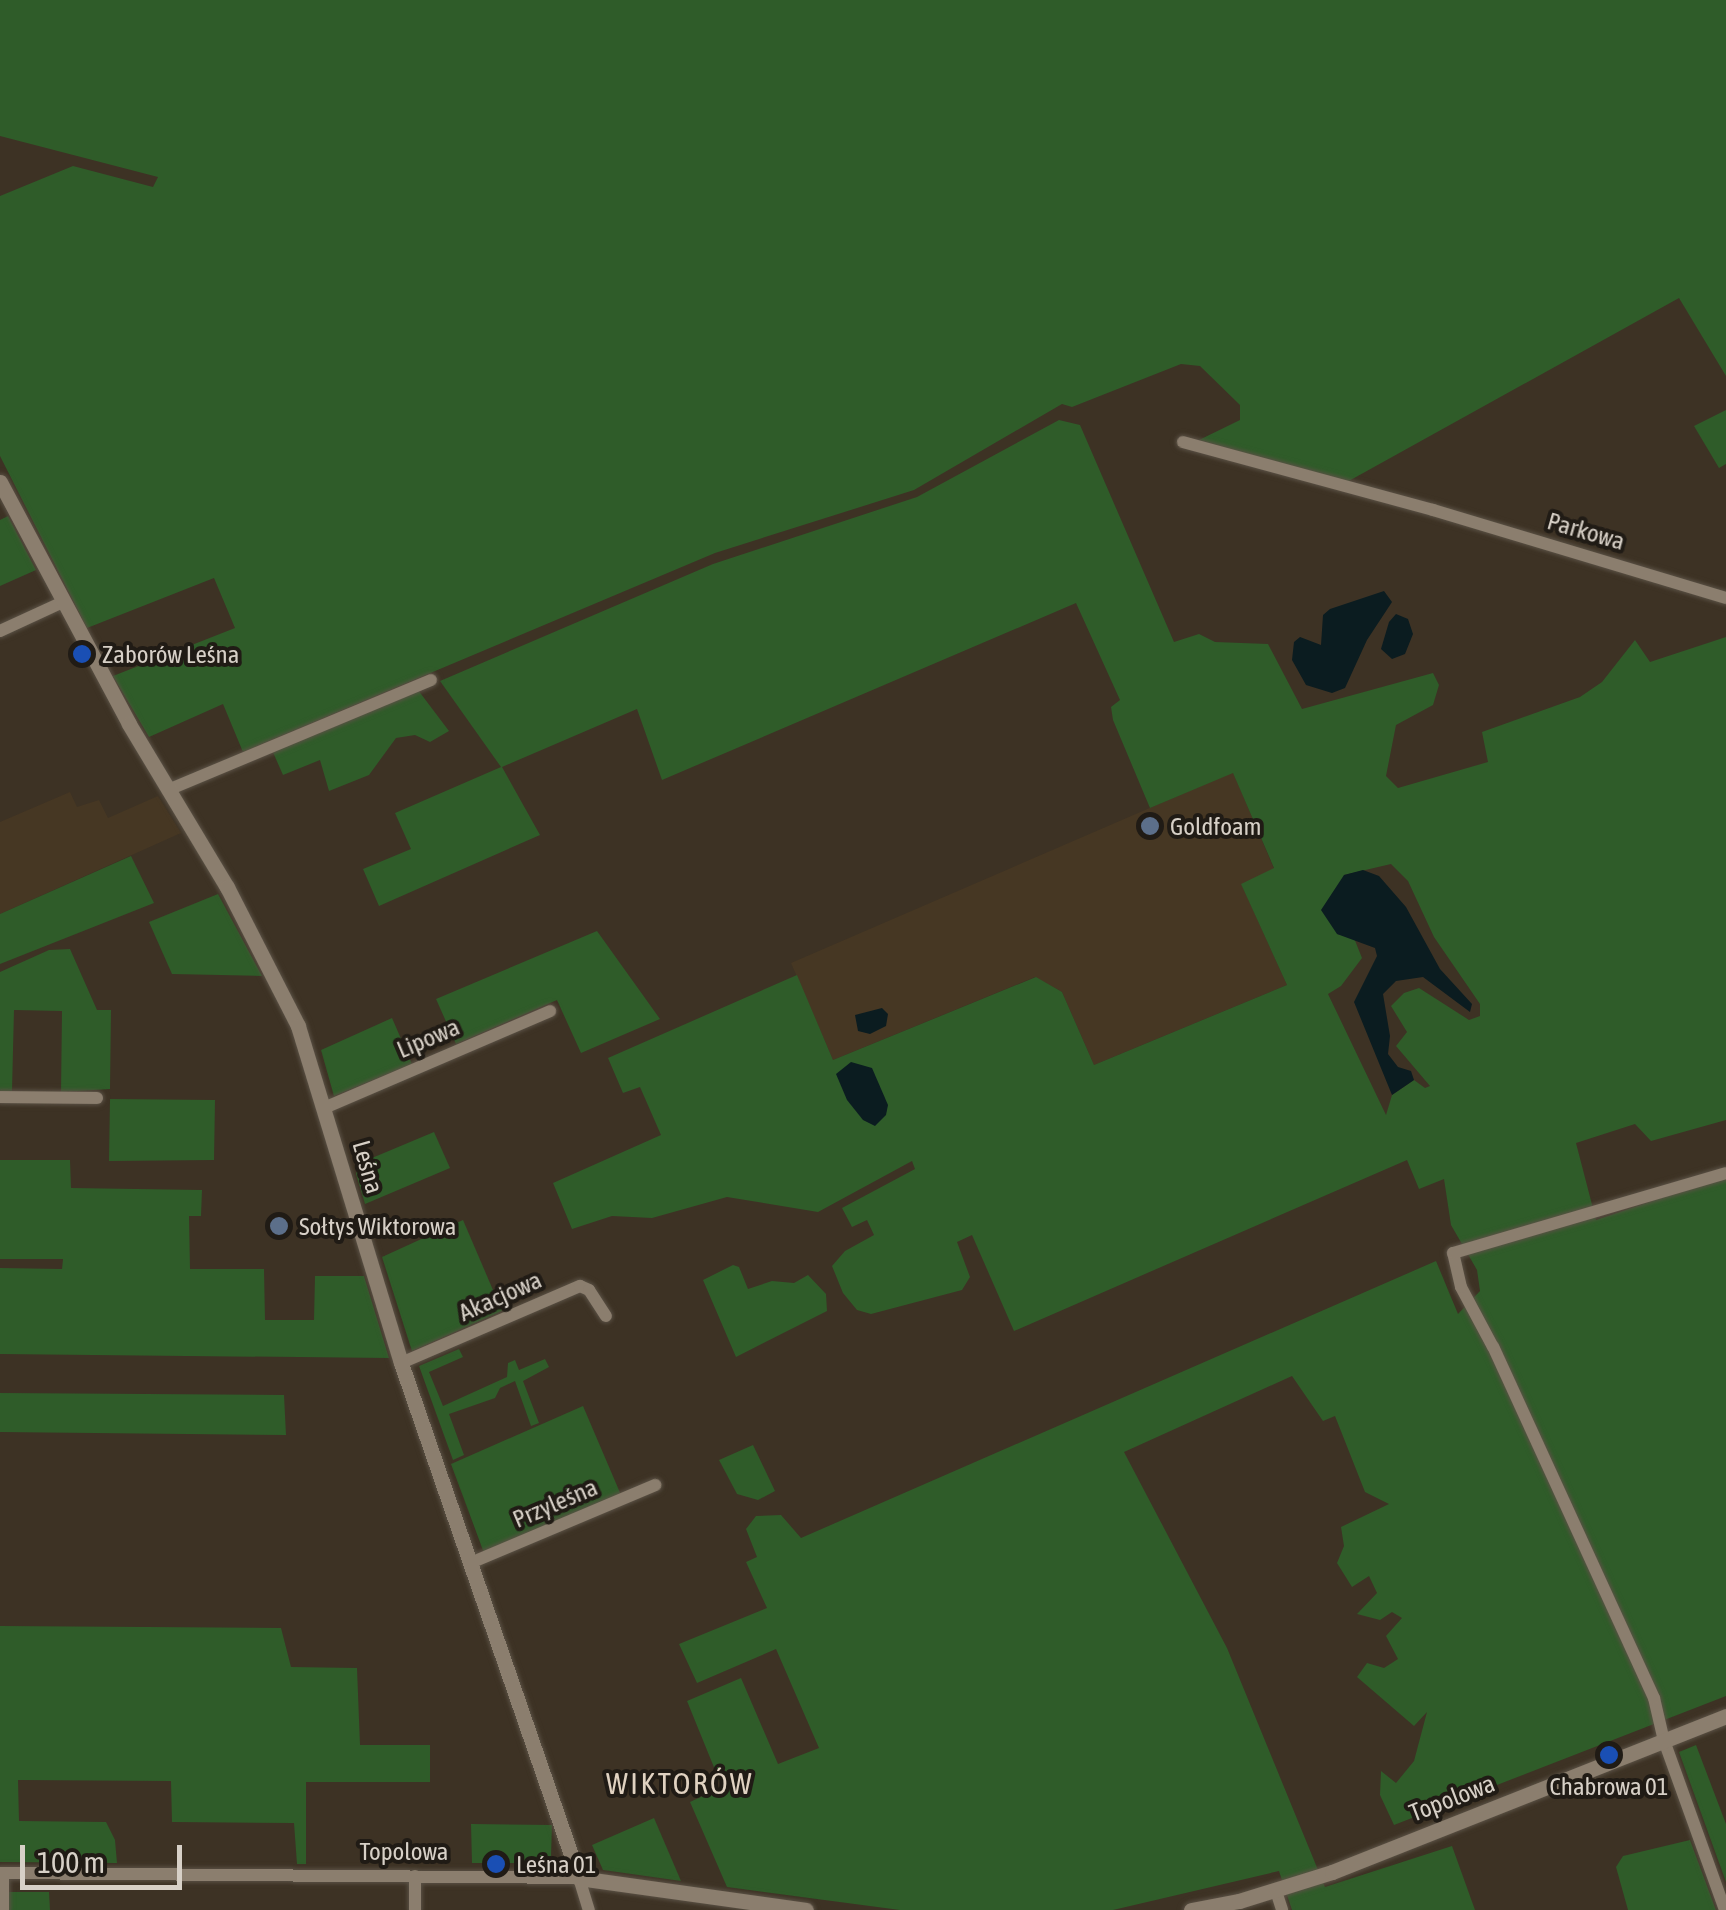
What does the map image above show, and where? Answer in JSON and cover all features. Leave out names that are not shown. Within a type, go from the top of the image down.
[{"type":"street","name":"Parkowa","points":[[1184,442],[1409,503],[1726,598]]},
{"type":"street","name":"Leśna","points":[[0,482],[289,1006],[401,1363],[473,1562],[588,1910]]},
{"type":"street","points":[[0,630],[63,602]]},
{"type":"street","points":[[168,790],[431,680]]},
{"type":"street","name":"Lipowa","points":[[324,1108],[550,1011]]},
{"type":"street","points":[[0,1097],[97,1098]]},
{"type":"street","points":[[1725,1910],[1664,1742],[1654,1698],[1493,1347],[1461,1288],[1453,1253],[1726,1173]]},
{"type":"street","name":"Akacjowa","points":[[401,1363],[580,1286],[589,1290],[606,1316]]},
{"type":"street","name":"Przyleśna","points":[[473,1562],[655,1485]]},
{"type":"street","name":"Topolowa","points":[[1190,1910],[1276,1891],[1726,1716]]},
{"type":"street","points":[[2,1872],[4,1910]]},
{"type":"street","name":"Topolowa","points":[[2,1872],[579,1878],[805,1910]]},
{"type":"street","points":[[414,1876],[415,1910]]},
{"type":"street","points":[[1276,1891],[1282,1910]]},
{"type":"shaded area","points":[[1384,591],[1392,602],[1367,640],[1345,688],[1332,693],[1306,685],[1292,660],[1294,642],[1300,637],[1321,645],[1323,615],[1330,609]]},
{"type":"shaded area","points":[[1396,614],[1408,619],[1413,634],[1405,654],[1392,659],[1381,649],[1389,622]]},
{"type":"shaded area","points":[[1233,772],[1274,869],[1242,885],[1287,985],[1094,1065],[1062,992],[1035,977],[833,1060],[791,963]]},
{"type":"shaded area","points":[[70,792],[77,807],[99,800],[108,818],[158,796],[181,833],[0,914],[0,822]]},
{"type":"shaded area","points":[[1363,870],[1379,876],[1406,907],[1440,969],[1472,1004],[1470,1012],[1423,977],[1396,981],[1383,994],[1390,1036],[1388,1054],[1398,1067],[1411,1071],[1414,1080],[1392,1095],[1354,1002],[1377,956],[1375,948],[1337,934],[1321,910],[1344,875]]},
{"type":"shaded area","points":[[882,1008],[888,1014],[886,1026],[870,1034],[858,1031],[855,1015]]},
{"type":"shaded area","points":[[851,1062],[872,1068],[888,1105],[886,1115],[875,1126],[863,1120],[847,1100],[836,1074]]},
{"type":"green space","points":[[0,0],[1726,0],[1726,376],[1679,298],[1347,482],[1199,440],[1240,420],[1240,405],[1200,366],[1181,364],[1072,407],[1062,404],[914,490],[715,553],[243,752],[223,704],[149,737],[113,676],[235,628],[214,578],[87,628],[0,456],[0,196],[73,166],[153,187],[158,177],[0,136]]},
{"type":"green space","points":[[1726,410],[1726,464],[1719,468],[1694,426]]},
{"type":"green space","points":[[1059,420],[1080,425],[1174,642],[1199,634],[1215,642],[1268,644],[1302,709],[1433,673],[1439,685],[1433,705],[1396,725],[1386,776],[1398,788],[1488,762],[1482,732],[1580,697],[1602,682],[1635,640],[1650,662],[1726,637],[1726,1120],[1651,1141],[1635,1124],[1576,1143],[1596,1220],[1726,1176],[1726,1696],[1394,1825],[1380,1795],[1381,1771],[1396,1783],[1414,1761],[1427,1712],[1414,1726],[1357,1677],[1367,1663],[1384,1668],[1398,1659],[1386,1636],[1402,1618],[1392,1612],[1380,1620],[1357,1614],[1377,1593],[1369,1576],[1352,1587],[1337,1563],[1344,1546],[1341,1527],[1389,1504],[1365,1492],[1335,1416],[1323,1421],[1292,1376],[1124,1452],[1227,1648],[1325,1887],[1452,1846],[1475,1910],[1292,1910],[1279,1871],[1113,1910],[900,1910],[727,1887],[690,1802],[722,1787],[687,1701],[741,1678],[778,1764],[819,1748],[776,1649],[697,1683],[679,1644],[767,1608],[746,1562],[757,1557],[746,1529],[756,1516],[781,1515],[801,1538],[1436,1261],[1458,1314],[1480,1291],[1477,1270],[1451,1225],[1444,1179],[1419,1189],[1407,1160],[1014,1331],[972,1235],[957,1242],[970,1277],[962,1290],[871,1314],[857,1310],[843,1293],[832,1266],[845,1251],[874,1235],[867,1220],[852,1227],[842,1208],[915,1169],[912,1161],[818,1212],[727,1197],[652,1218],[612,1216],[572,1229],[553,1183],[661,1135],[640,1087],[623,1093],[608,1058],[797,975],[833,1060],[1036,977],[1062,992],[1094,1065],[1287,985],[1241,884],[1274,868],[1233,773],[1150,808],[1113,720],[1111,707],[1120,700],[1076,603],[662,780],[637,709],[502,767],[540,835],[379,906],[363,869],[411,849],[395,813],[501,767],[440,681],[713,564],[917,497]],"holes":[[[1391,864],[1408,881],[1434,937],[1480,1004],[1480,1016],[1469,1020],[1419,988],[1404,993],[1391,1006],[1407,1032],[1396,1046],[1430,1086],[1425,1088],[1414,1080],[1392,1095],[1386,1115],[1328,994],[1341,986],[1362,958],[1354,938],[1337,934],[1344,875]]]},
{"type":"green space","points":[[8,516],[36,570],[0,586],[0,520]]},
{"type":"green space","points":[[418,690],[449,731],[430,742],[415,735],[396,738],[369,775],[329,791],[320,760],[283,775],[272,750]]},
{"type":"green space","points":[[131,856],[154,903],[0,964],[0,914]]},
{"type":"green space","points":[[218,894],[262,976],[172,974],[149,922]]},
{"type":"green space","points":[[597,931],[660,1019],[581,1053],[557,1000],[456,1044],[436,999]]},
{"type":"green space","points":[[70,949],[97,1010],[111,1010],[110,1089],[61,1092],[62,1011],[14,1010],[12,1091],[0,1091],[0,972],[49,950]]},
{"type":"green space","points":[[392,1018],[412,1064],[334,1096],[321,1050]]},
{"type":"green space","points":[[110,1099],[215,1100],[214,1160],[109,1161]]},
{"type":"green space","points":[[434,1132],[450,1168],[365,1204],[356,1174],[360,1163]]},
{"type":"green space","points":[[0,1160],[70,1160],[71,1188],[202,1190],[201,1216],[189,1216],[190,1269],[264,1269],[265,1320],[314,1320],[315,1276],[364,1276],[389,1358],[0,1354],[0,1268],[62,1269],[63,1259],[0,1259]]},
{"type":"green space","points":[[463,1220],[502,1311],[412,1351],[382,1257]]},
{"type":"green space","points":[[733,1265],[739,1267],[748,1289],[772,1281],[794,1283],[808,1275],[826,1294],[827,1311],[736,1357],[703,1280]]},
{"type":"green space","points":[[459,1349],[463,1357],[429,1372],[443,1406],[507,1377],[508,1363],[515,1360],[519,1370],[545,1359],[549,1367],[523,1381],[539,1423],[531,1426],[515,1381],[500,1388],[495,1398],[449,1414],[464,1455],[453,1460],[419,1366]]},
{"type":"green space","points":[[0,1393],[284,1395],[286,1435],[0,1432]]},
{"type":"green space","points":[[583,1406],[621,1495],[484,1553],[451,1464]]},
{"type":"green space","points":[[753,1445],[775,1491],[758,1500],[737,1494],[719,1460]]},
{"type":"green space","points":[[0,1626],[281,1628],[291,1667],[357,1668],[360,1745],[430,1745],[430,1782],[306,1782],[306,1864],[297,1864],[294,1823],[172,1822],[171,1781],[18,1780],[19,1821],[106,1822],[115,1840],[117,1863],[0,1862]]},
{"type":"green space","points":[[1696,1745],[1726,1824],[1726,1882],[1679,1752]]},
{"type":"green space","points":[[654,1818],[681,1881],[603,1870],[592,1845]]},
{"type":"green space","points":[[471,1824],[552,1825],[551,1856],[543,1863],[472,1863]]},
{"type":"green space","points":[[1690,1840],[1716,1910],[1628,1910],[1616,1867],[1623,1856]]},
{"type":"green space","points":[[9,1892],[49,1892],[50,1910],[9,1910]]},
{"type":"place","name":"Zaborów Leśna","points":[[82,654]]},
{"type":"place","name":"Goldfoam","points":[[1150,826]]},
{"type":"place","name":"Sołtys Wiktorowa","points":[[279,1226]]},
{"type":"place","name":"Chabrowa 01","points":[[1609,1755]]},
{"type":"place","name":"Leśna 01","points":[[496,1864]]},
{"type":"district","name":"WIKTORÓW","points":[[680,1783]]}]
